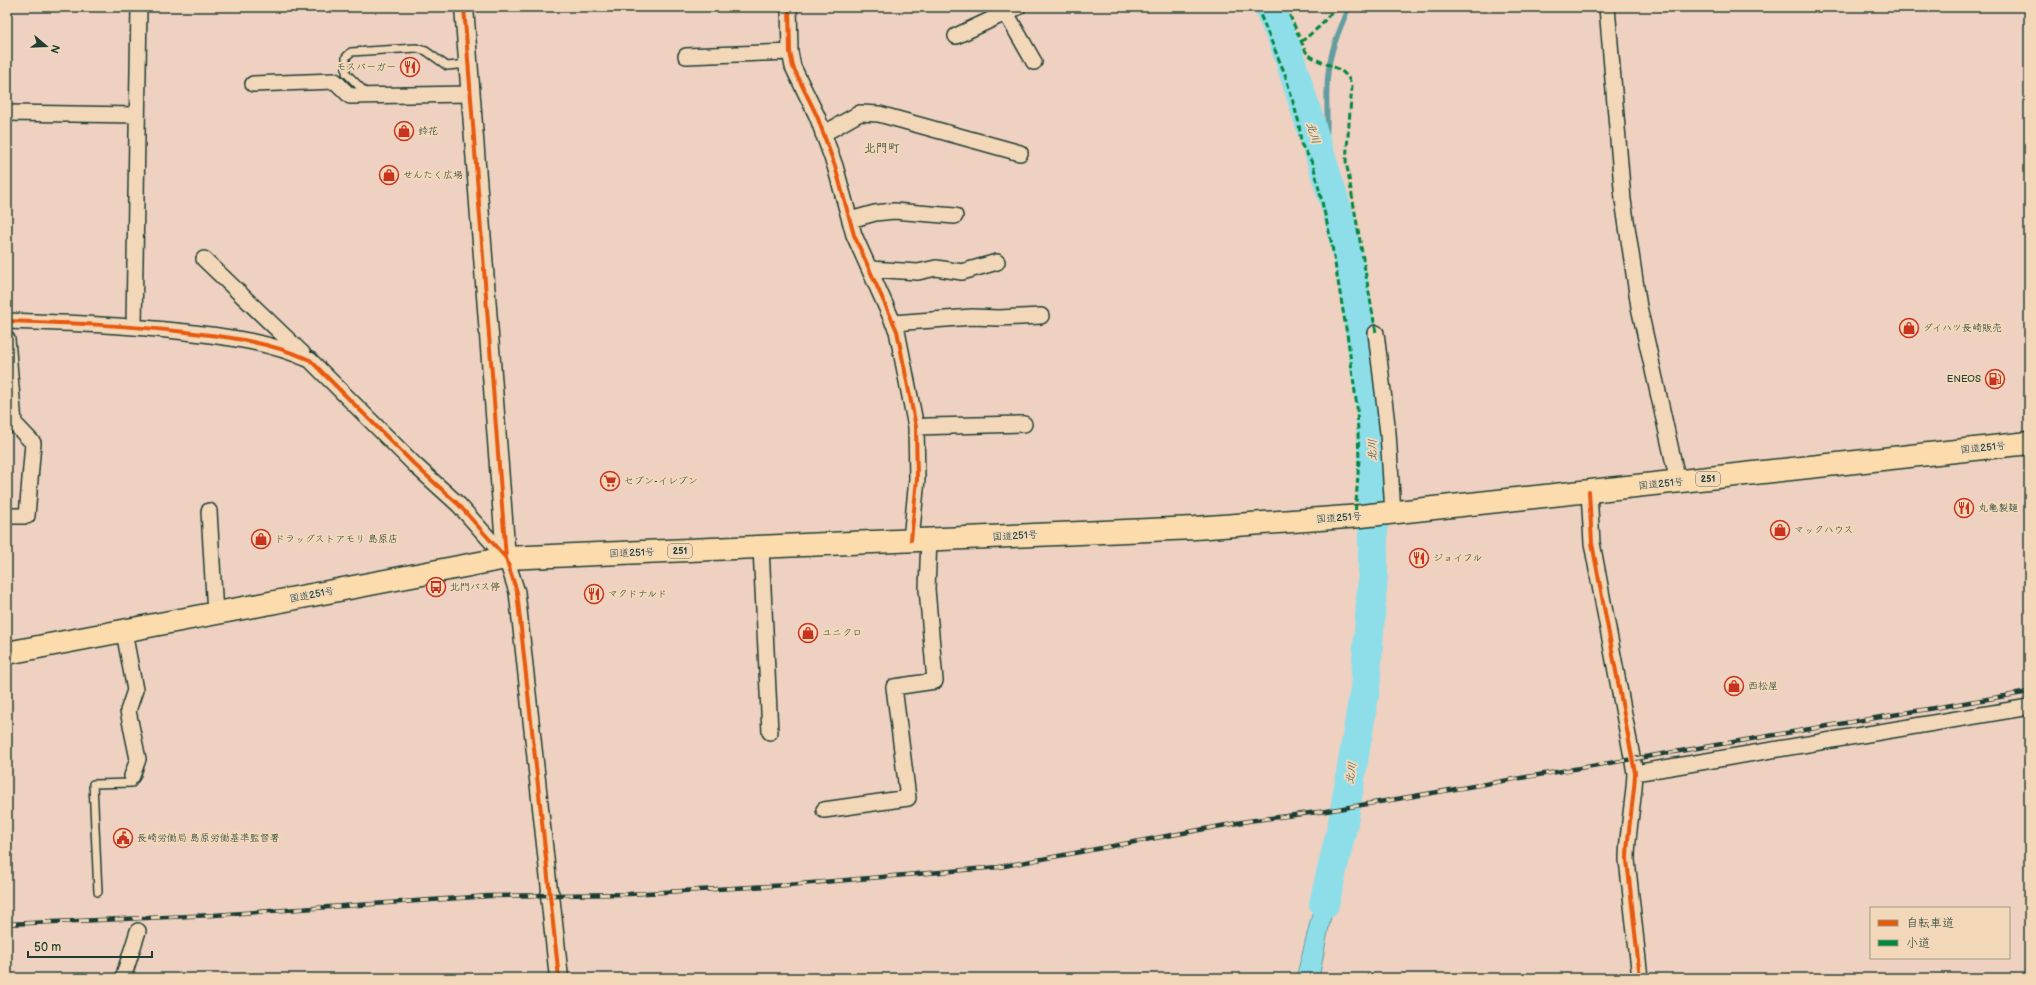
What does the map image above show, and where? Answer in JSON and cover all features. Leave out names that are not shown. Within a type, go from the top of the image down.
[{"type":"highway","name":"国道251号","points":[[7,654],[506,558],[1195,528],[1390,514],[2029,443]]},
{"type":"street","points":[[134,326],[139,7]]},
{"type":"street","points":[[464,7],[506,558],[517,592],[559,978]]},
{"type":"street","points":[[789,7],[790,52],[793,67],[817,116],[854,235],[897,331],[916,427],[920,540],[927,589],[935,681],[894,687],[908,798],[824,810]]},
{"type":"street","points":[[1607,7],[1623,200],[1639,307],[1678,482]]},
{"type":"street","points":[[956,36],[1012,10],[1034,62]]},
{"type":"street","points":[[686,56],[790,52]]},
{"type":"street","points":[[253,84],[335,81],[350,96],[470,94]]},
{"type":"street","points":[[7,113],[137,114]]},
{"type":"street","points":[[823,134],[860,113],[880,114],[1020,153]]},
{"type":"street","points":[[850,220],[875,213],[894,211],[955,216]]},
{"type":"street","points":[[204,259],[310,360],[416,466],[459,505],[506,558]]},
{"type":"street","points":[[870,269],[918,272],[936,268],[962,272],[998,262]]},
{"type":"street","points":[[893,323],[972,317],[1000,318],[1041,316]]},
{"type":"street","points":[[7,321],[134,326],[242,338],[290,351],[310,360]]},
{"type":"street","points":[[1376,333],[1388,433],[1390,514]]},
{"type":"street","points":[[7,339],[14,423],[33,443],[27,516],[7,516]]},
{"type":"street","points":[[916,427],[929,426],[1024,424],[1016,424],[916,427]]},
{"type":"street","points":[[1589,492],[1592,543],[1634,773],[1634,788],[1627,840],[1627,860],[1640,978]]},
{"type":"street","points":[[209,511],[215,614]]},
{"type":"street","points":[[761,548],[770,732]]},
{"type":"street","points":[[124,632],[135,690],[128,711],[138,759],[132,776]]},
{"type":"street","points":[[1634,773],[2029,707]]},
{"type":"street","points":[[123,978],[138,931]]},
{"type":"lane","points":[[369,96],[346,73],[346,57],[351,52],[416,48],[426,51],[447,66],[468,64]]},
{"type":"lane","points":[[98,892],[93,784],[132,783],[132,776]]},
{"type":"water","points":[[1315,902],[1333,906],[1319,978],[1296,978]]},
{"type":"waterway","name":"北川","points":[[1269,7],[1286,47],[1339,216],[1353,280],[1371,407],[1373,574],[1365,689],[1342,828],[1324,904]]},
{"type":"waterway","points":[[1322,157],[1327,132],[1327,78],[1334,47],[1349,7]]},
{"type":"railway","points":[[7,924],[214,915],[489,896],[629,894],[788,885],[999,867],[1248,821],[1326,811],[2029,692]]},
{"type":"marked path","points":[[1257,7],[1285,74],[1299,123],[1301,144],[1313,164],[1331,240],[1348,340],[1357,407],[1359,459],[1355,517]]},
{"type":"marked path","points":[[1286,7],[1306,52],[1312,57],[1344,73],[1352,86],[1346,161],[1376,333]]},
{"type":"marked path","points":[[1301,42],[1319,27],[1336,7]]},
{"type":"cycle path","points":[[464,7],[506,558],[517,592],[559,978]]},
{"type":"cycle path","points":[[789,7],[790,52],[793,67],[817,116],[835,166],[854,235],[897,331],[916,427],[917,479],[911,540]]},
{"type":"cycle path","points":[[7,321],[119,326],[234,338],[280,349],[310,360],[416,466],[459,505],[506,558]]},
{"type":"cycle path","points":[[1589,492],[1592,543],[1635,773],[1627,860],[1640,978]]},
{"type":"place","name":"モスバーガー","points":[[410,67]]},
{"type":"place","name":"鈴花","points":[[404,131]]},
{"type":"place","name":"せんたく広場","points":[[389,175]]},
{"type":"place","name":"ダイハツ長崎販売","points":[[1909,328]]},
{"type":"place","name":"ENEOS","points":[[1995,379]]},
{"type":"place","name":"セブン-イレブン","points":[[610,481]]},
{"type":"place","name":"丸亀製麺","points":[[1964,508]]},
{"type":"place","name":"マックハウス","points":[[1780,530]]},
{"type":"place","name":"ドラッグストアモリ 島原店","points":[[261,539]]},
{"type":"place","name":"ジョイフル","points":[[1419,558]]},
{"type":"place","name":"北門バス停","points":[[436,587]]},
{"type":"place","name":"マクドナルド","points":[[594,594]]},
{"type":"place","name":"ユニクロ","points":[[808,633]]},
{"type":"place","name":"西松屋","points":[[1734,686]]},
{"type":"place","name":"長崎労働局 島原労働基準監督署","points":[[123,838]]},
{"type":"district","name":"北門町","points":[[882,148]]}]
